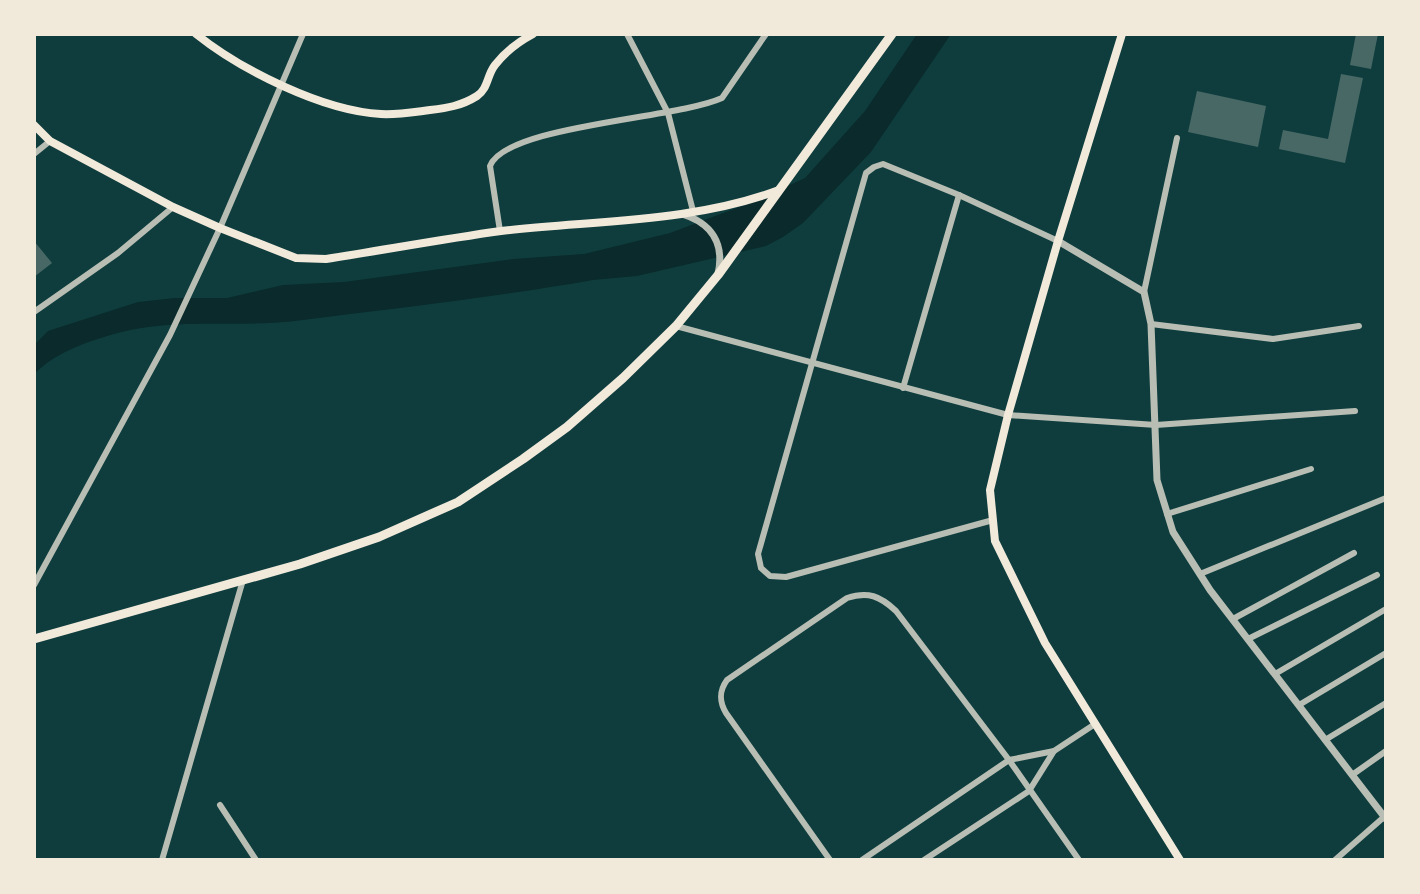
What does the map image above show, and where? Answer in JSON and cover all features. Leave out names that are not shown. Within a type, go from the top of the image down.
[{"type":"main road","points":[[196,34],[225,55],[281,85],[355,111],[382,114],[452,108],[480,94],[493,67],[517,42],[533,34]]},
{"type":"main road","points":[[34,639],[351,547],[458,502],[567,427],[676,326],[718,275],[892,34]]},
{"type":"main road","points":[[1122,34],[1058,241],[990,490],[995,541],[1045,643],[1180,860]]},
{"type":"main road","points":[[34,125],[50,141],[173,207],[282,254],[312,259],[500,231],[680,213],[739,204],[780,190]]},
{"type":"street","points":[[34,585],[170,335],[220,228],[303,34]]},
{"type":"street","points":[[627,34],[668,113],[693,211]]},
{"type":"street","points":[[500,231],[490,166],[497,154],[538,135],[668,113],[722,98],[766,34]]},
{"type":"street","points":[[1177,138],[1144,292],[1151,324],[1157,480],[1173,532],[1200,574],[1384,814],[1335,860]]},
{"type":"street","points":[[34,154],[50,141]]},
{"type":"street","points":[[993,520],[786,577],[770,576],[761,568],[759,541],[866,173],[883,164],[959,195],[1058,241],[1144,292]]},
{"type":"street","points":[[903,388],[959,195]]},
{"type":"street","points":[[34,312],[118,253],[173,207]]},
{"type":"street","points":[[680,213],[703,222],[714,233],[720,259],[718,275]]},
{"type":"street","points":[[1151,324],[1273,339],[1359,326]]},
{"type":"street","points":[[676,326],[1008,415],[1156,425],[1355,411]]},
{"type":"street","points":[[1167,514],[1311,469]]},
{"type":"street","points":[[1200,574],[1386,498]]},
{"type":"street","points":[[1233,619],[1354,553]]},
{"type":"street","points":[[1248,639],[1377,575]]},
{"type":"street","points":[[162,860],[243,580]]},
{"type":"street","points":[[830,860],[726,713],[720,696],[727,680],[847,598],[870,594],[896,611],[1009,760],[1079,860]]},
{"type":"street","points":[[1275,674],[1386,609]]},
{"type":"street","points":[[1299,705],[1386,653]]},
{"type":"street","points":[[1325,740],[1386,703]]},
{"type":"street","points":[[862,860],[1009,760],[1054,751],[1095,724]]},
{"type":"street","points":[[924,860],[1029,791],[1054,751]]},
{"type":"street","points":[[1352,775],[1386,751]]},
{"type":"street","points":[[220,805],[256,860]]},
{"type":"water","points":[[917,34],[951,34],[871,152],[803,223],[766,246],[637,276],[448,302],[276,323],[175,325],[124,331],[81,345],[56,357],[34,374],[34,345],[48,331],[138,302],[227,298],[283,285],[344,282],[513,259],[584,254],[670,233],[755,201],[805,178],[865,111]]},
{"type":"building","points":[[1356,34],[1378,34],[1371,69],[1350,65]]},
{"type":"building","points":[[1341,74],[1363,78],[1345,163],[1279,149],[1283,130],[1328,139]]},
{"type":"building","points":[[1197,91],[1266,106],[1258,147],[1188,132]]},
{"type":"building","points":[[34,241],[52,263],[34,277]]}]
